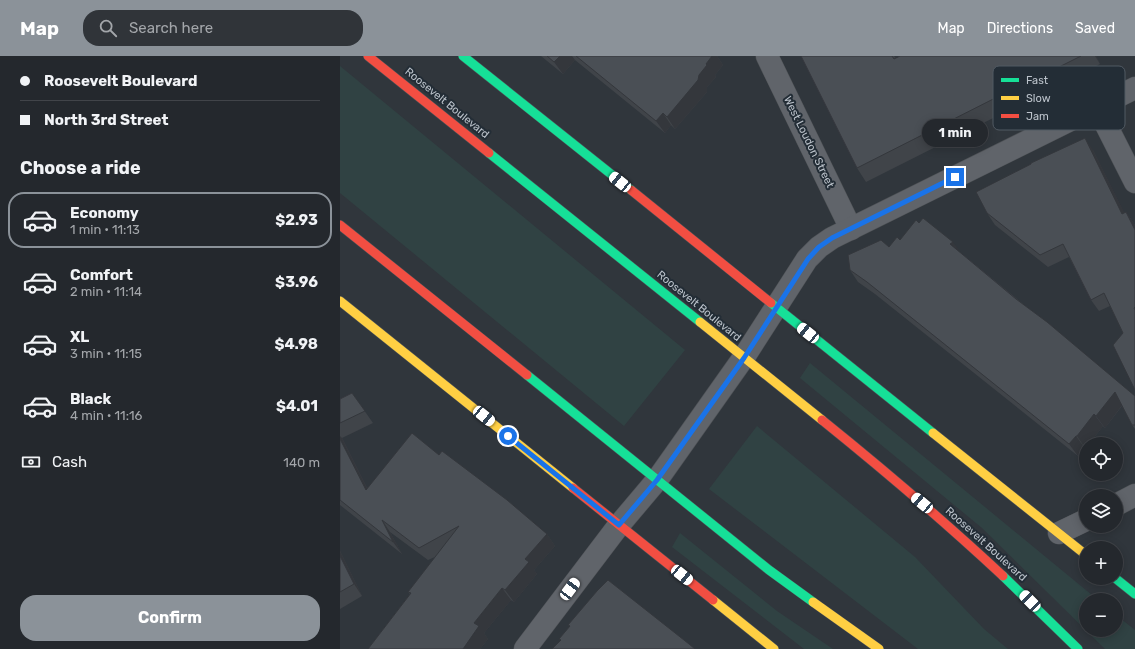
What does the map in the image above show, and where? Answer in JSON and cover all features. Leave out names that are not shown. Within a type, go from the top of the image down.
[{"type":"highway","name":"Roosevelt Boulevard","points":[[368,56],[867,456],[922,503],[1020,592],[1078,649]]},
{"type":"highway","points":[[463,56],[1079,549]]},
{"type":"highway","points":[[340,226],[769,570],[879,649]]},
{"type":"highway","points":[[340,301],[774,649]]},
{"type":"highway","points":[[1123,585],[1135,594]]},
{"type":"street","name":"West Loudon Street","points":[[767,56],[851,229]]},
{"type":"street","points":[[1125,93],[1135,88]]},
{"type":"street","points":[[525,649],[619,525],[657,480],[744,358],[808,259],[819,247],[832,238],[1051,130]]},
{"type":"street","points":[[1109,130],[1135,182]]},
{"type":"street","points":[[1123,501],[1135,495]]},
{"type":"street","points":[[1059,533],[1079,523]]},
{"type":"shaded area","points":[[340,66],[685,350],[624,426],[340,193]]},
{"type":"shaded area","points":[[810,363],[1089,593],[1079,593],[1079,623],[982,528],[800,378]]},
{"type":"shaded area","points":[[757,426],[915,557],[984,629],[1008,649],[918,649],[709,489]]},
{"type":"shaded area","points":[[680,533],[777,611],[833,649],[804,649],[672,547]]},
{"type":"shaded area","points":[[1123,621],[1135,630],[1135,649],[1105,649],[1093,637],[1123,637]]},
{"type":"building","points":[[547,56],[560,56],[554,62]]},
{"type":"building","points":[[576,56],[712,56],[699,75],[698,80],[667,117],[663,113],[656,121]]},
{"type":"building","points":[[801,56],[892,56],[894,59],[900,56],[1081,56],[1061,66],[993,66],[993,99],[857,168]]},
{"type":"building","points":[[1085,138],[1122,214],[1126,212],[1135,230],[1135,390],[1113,345],[1123,333],[1104,293],[1091,300],[1063,244],[1040,255],[987,213],[976,192],[1031,163]]},
{"type":"building","points":[[923,218],[953,242],[950,244],[1016,299],[1047,322],[1135,396],[1135,425],[1132,425],[1115,392],[1096,416],[1094,414],[1069,444],[850,270],[848,255],[881,240],[889,247],[897,237],[900,240],[916,220],[919,223]]},
{"type":"building","points":[[352,393],[365,411],[340,423],[340,399]]},
{"type":"building","points":[[412,433],[439,455],[442,451],[507,500],[547,534],[525,559],[529,562],[505,590],[502,588],[474,623],[479,626],[463,649],[368,649],[411,593],[408,592],[459,526],[419,548],[382,520],[393,542],[340,500],[340,439],[366,490]]},
{"type":"building","points":[[340,556],[354,584],[340,592]]},
{"type":"building","points":[[608,580],[695,649],[552,649],[561,640],[559,639],[570,626],[568,625]]},
{"type":"traffic: fast","points":[[463,56],[631,190]]},
{"type":"traffic: fast","points":[[489,153],[700,322]]},
{"type":"traffic: fast","points":[[771,303],[933,433]]},
{"type":"traffic: fast","points":[[527,375],[769,570],[813,602]]},
{"type":"traffic: fast","points":[[1003,576],[1078,649]]},
{"type":"traffic: fast","points":[[1123,584],[1135,594]]},
{"type":"traffic: slow","points":[[340,301],[573,488]]},
{"type":"traffic: slow","points":[[700,322],[822,420]]},
{"type":"traffic: slow","points":[[933,433],[1079,549]]},
{"type":"traffic: slow","points":[[713,600],[774,649]]},
{"type":"traffic: slow","points":[[813,602],[879,649]]},
{"type":"traffic: jam","points":[[368,56],[489,153]]},
{"type":"traffic: jam","points":[[631,190],[771,303]]},
{"type":"traffic: jam","points":[[340,225],[527,375]]},
{"type":"traffic: jam","points":[[822,420],[914,496],[1003,576]]},
{"type":"traffic: jam","points":[[573,488],[713,600]]},
{"type":"route","points":[[508,436],[619,525],[657,480],[744,358],[808,259],[819,247],[832,238],[955,177]]}]
